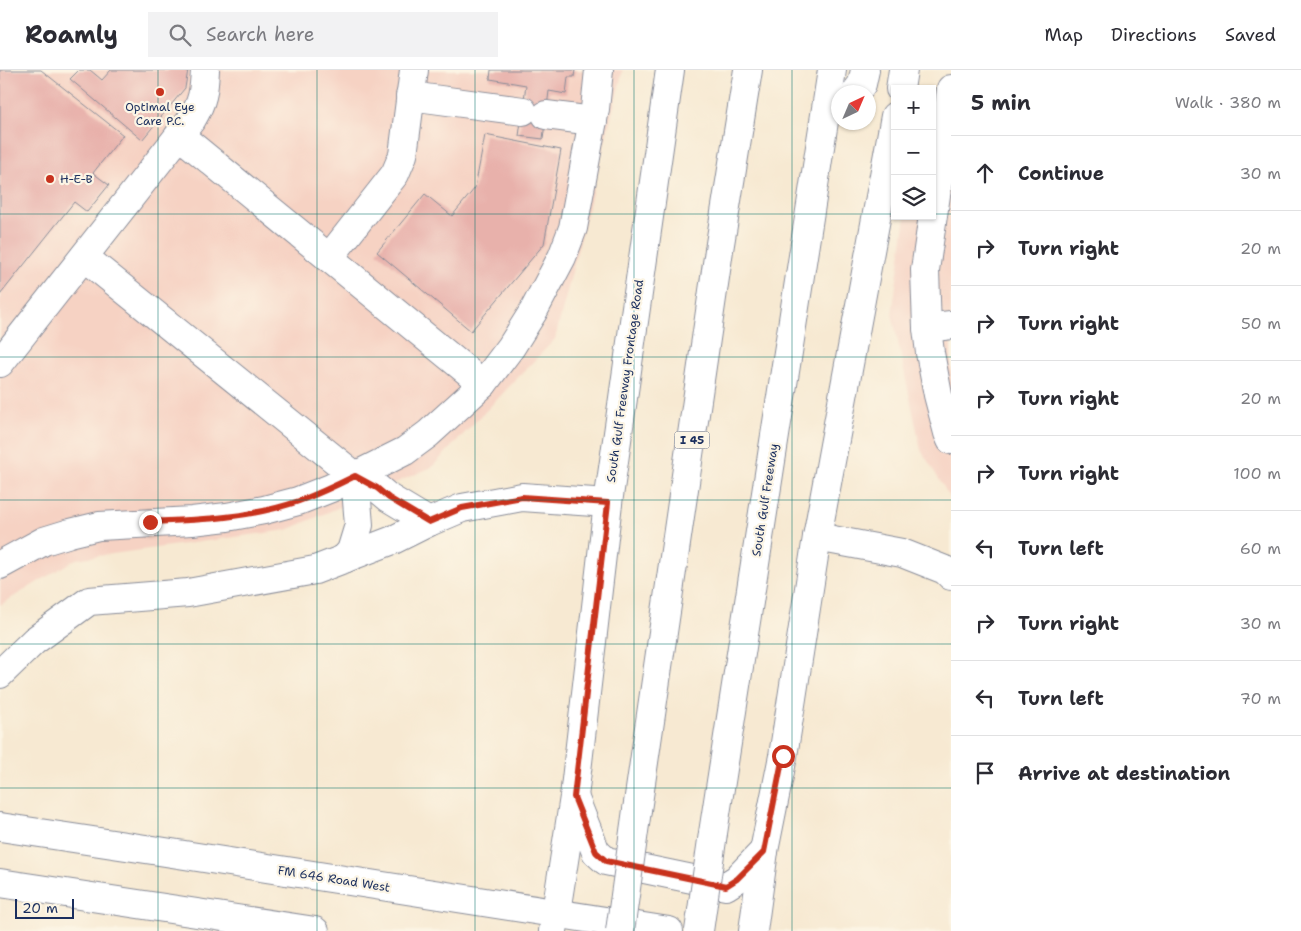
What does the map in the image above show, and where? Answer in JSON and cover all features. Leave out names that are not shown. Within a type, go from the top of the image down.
[{"type":"main road","points":[[0,362],[200,107],[204,89],[205,70]]},
{"type":"main road","points":[[0,565],[44,541],[99,526],[227,517],[298,501],[331,488],[405,451],[428,434],[483,384],[512,347],[562,257],[573,228],[593,122],[599,70]]},
{"type":"main road","name":"South Gulf Freeway Frontage Road","points":[[555,922],[574,797],[608,503],[670,70]]},
{"type":"main road","name":"South Gulf Freeway","points":[[699,931],[832,70]]},
{"type":"main road","points":[[861,85],[865,70]]},
{"type":"main road","points":[[901,85],[903,70]]},
{"type":"main road","name":"I 45","points":[[620,931],[718,260],[748,71]]},
{"type":"main road","points":[[329,258],[395,174],[403,155],[412,83],[534,113],[593,122]]},
{"type":"main road","points":[[951,89],[942,213],[925,270],[939,327],[930,353],[944,394],[948,433],[951,440]]},
{"type":"main road","points":[[821,137],[831,123]]},
{"type":"main road","points":[[753,931],[764,852],[783,756],[817,536],[892,130]]},
{"type":"main road","points":[[179,135],[483,384]]},
{"type":"main road","points":[[84,257],[355,476],[429,522]]},
{"type":"main road","points":[[344,559],[351,551],[359,525],[355,476]]},
{"type":"main road","points":[[0,674],[34,642],[89,602],[188,593],[315,570],[393,540],[462,508],[522,497],[608,503]]},
{"type":"main road","points":[[817,536],[902,553],[945,570],[951,576]]},
{"type":"main road","points":[[574,797],[596,852],[606,861],[726,886],[737,879],[764,852]]},
{"type":"main road","name":"FM 646 Road West","points":[[0,827],[160,851],[555,922],[669,931]]},
{"type":"main road","points":[[0,883],[315,931]]},
{"type":"shaded area","points":[[0,70],[623,70],[555,339],[432,467],[287,530],[76,559],[0,605]]},
{"type":"shaded area","points":[[936,191],[951,193],[951,499],[921,450],[892,314],[905,220],[936,220]]},
{"type":"building","name":"H-E-B","points":[[0,70],[41,70],[123,135],[93,173],[109,185],[87,212],[74,202],[0,295]]},
{"type":"building","points":[[79,70],[90,70],[102,80],[111,70],[188,70],[185,88],[142,140],[70,79]]},
{"type":"building","points":[[491,70],[575,70],[574,77],[568,77],[566,94],[549,91],[543,139],[519,136],[526,85],[490,79]]},
{"type":"building","points":[[485,135],[561,150],[544,244],[471,331],[377,252],[425,194],[452,216],[475,188]]},
{"type":"place","name":"Optimal Eye Care P.C.","points":[[160,92]]},
{"type":"place","name":"H-E-B","points":[[50,179]]},
{"type":"route","points":[[150,522],[227,517],[264,510],[298,501],[355,476],[429,522],[462,508],[522,497],[608,503],[574,797],[596,852],[606,861],[726,886],[737,879],[764,852],[783,756]]}]
